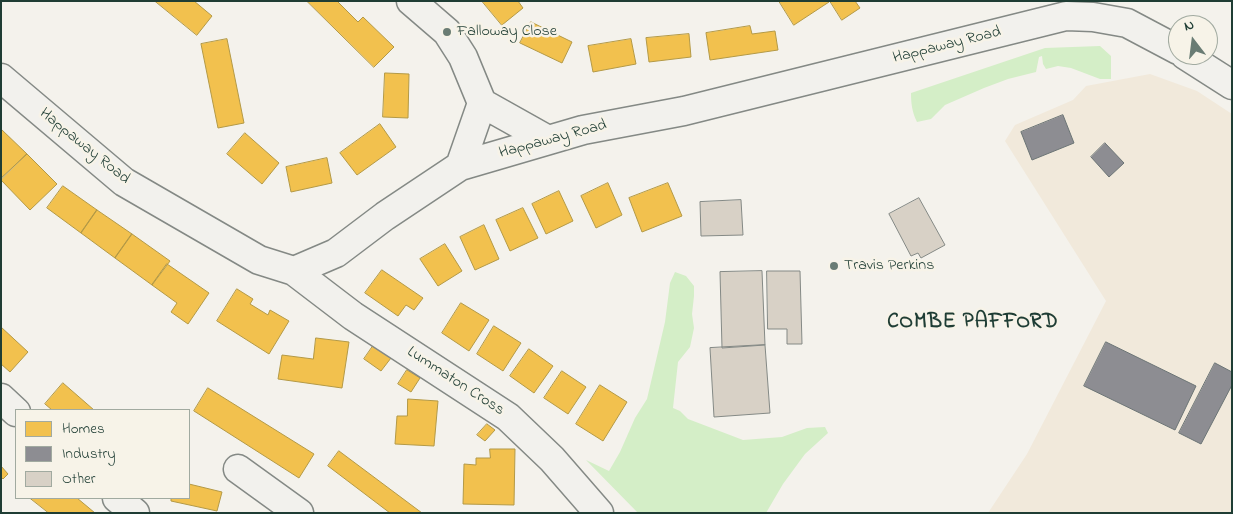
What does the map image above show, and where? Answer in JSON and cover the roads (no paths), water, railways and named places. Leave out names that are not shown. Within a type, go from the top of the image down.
[{"type":"street","points":[[411,1],[446,32],[464,56],[482,103],[548,140]]},
{"type":"street","name":"Happaway Road","points":[[1,78],[124,182],[259,260],[294,271],[336,253],[385,216],[460,166],[583,130],[684,111],[1066,16],[1092,17],[1124,12],[1168,43]]},
{"type":"street","points":[[1201,65],[1232,85]]},
{"type":"street","points":[[460,166],[482,103]]},
{"type":"street","name":"Lummaton Cross","points":[[294,271],[353,316],[508,418],[552,459],[599,513]]},
{"type":"street","points":[[1,398],[15,411]]},
{"type":"street","points":[[238,469],[299,513]]},
{"type":"street","points":[[119,499],[135,513]]},
{"type":"place","name":"Falloway Close","points":[[447,32]]},
{"type":"place","name":"Travis Perkins","points":[[834,266]]},
{"type":"district","name":"COMBE PAFFORD","points":[[973,324]]}]
